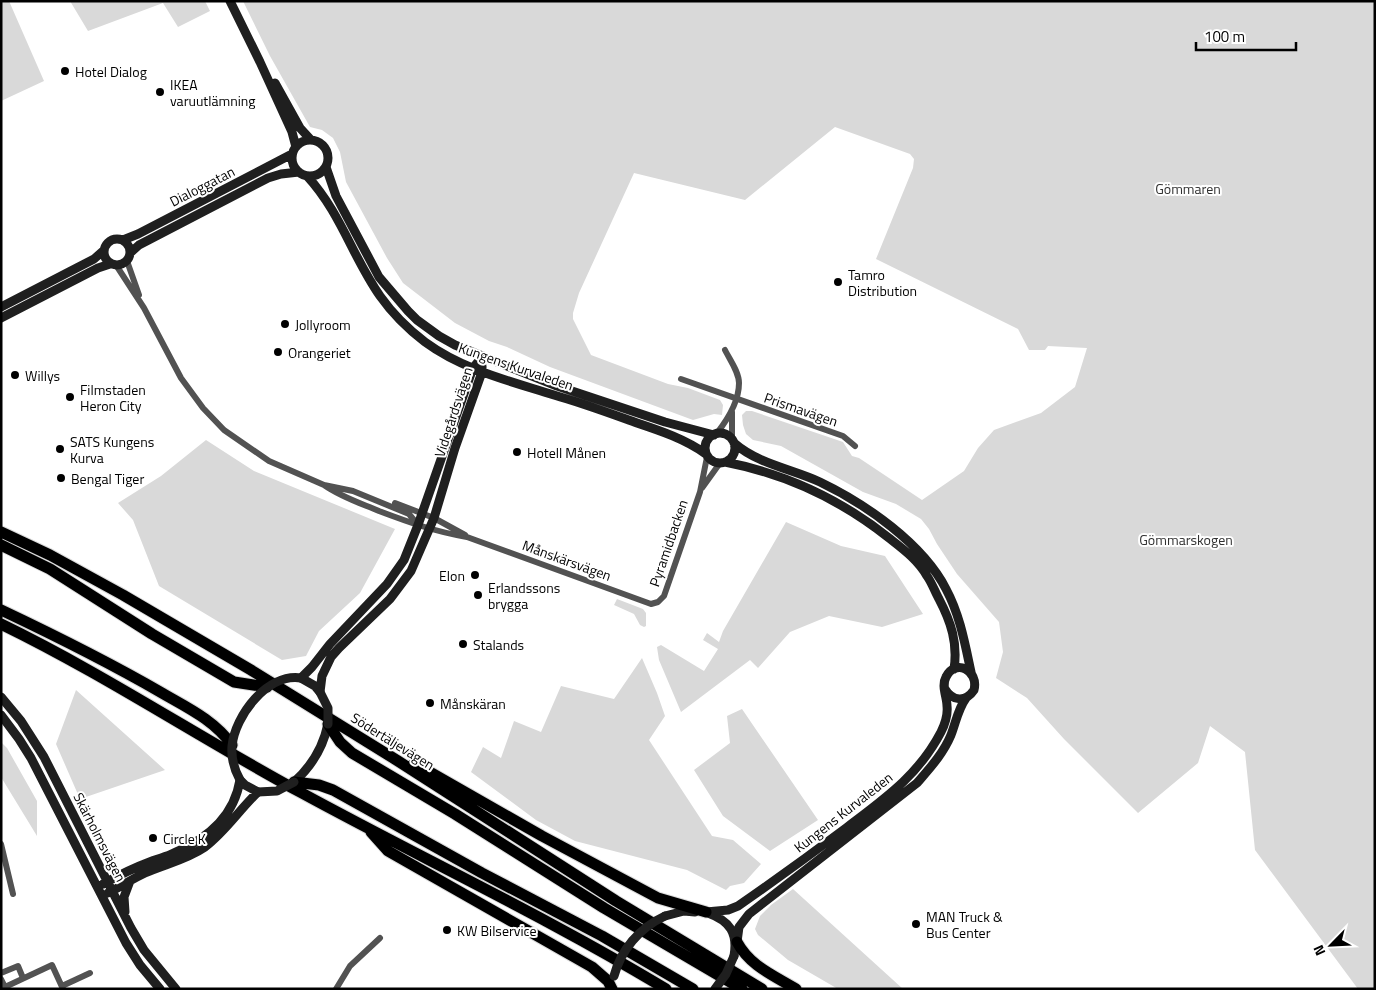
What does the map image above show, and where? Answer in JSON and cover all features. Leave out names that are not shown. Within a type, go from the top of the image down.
[{"type":"highway","name":"Södertäljevägen","points":[[1,532],[50,555],[123,595],[251,670],[406,766],[616,901],[762,989]]},
{"type":"highway","points":[[1,545],[50,569],[152,634],[234,682],[267,687]]},
{"type":"highway","points":[[1,610],[134,677],[208,720],[224,734],[232,745]]},
{"type":"highway","points":[[1,624],[111,684],[265,773],[604,952],[666,989]]},
{"type":"highway","points":[[328,724],[340,742],[352,753],[536,864],[604,908],[742,989]]},
{"type":"highway","points":[[344,728],[384,745],[542,836],[658,898],[706,912]]},
{"type":"highway","points":[[294,782],[319,785],[333,790],[602,936],[693,989]]},
{"type":"highway","points":[[366,827],[388,851],[592,967],[608,981],[613,989]]},
{"type":"highway","points":[[737,942],[744,954],[754,963],[796,989]]},
{"type":"street","points":[[230,1],[292,132],[293,164],[303,174],[318,174],[326,167],[328,161],[326,149],[322,144],[311,140],[300,128],[275,82],[260,62]]},
{"type":"street","points":[[294,150],[300,143],[311,140]]},
{"type":"street","name":"Dialoggatan","points":[[123,240],[138,234],[294,150]]},
{"type":"street","name":"Kungens Kurvaleden","points":[[326,167],[336,196],[372,264],[388,288],[428,328],[455,345],[544,381],[665,422],[715,434]]},
{"type":"street","name":"Dialoggatan","points":[[128,257],[139,245],[268,178],[282,174],[303,174]]},
{"type":"street","name":"Kungens Kurvaleden","points":[[303,174],[320,190],[334,210],[372,282],[394,313],[413,332],[433,347],[477,370],[574,401],[686,441],[707,455]]},
{"type":"street","points":[[1,307],[94,259],[103,251],[107,242],[123,240],[127,243],[128,257],[113,265],[98,268],[1,318]]},
{"type":"street","points":[[103,251],[106,260],[113,265]]},
{"type":"street","name":"Månskärsvägen","points":[[128,257],[144,308]]},
{"type":"street","name":"Månskärsvägen","points":[[113,265],[144,308],[181,378],[203,408],[224,430],[269,461],[324,485],[347,498],[418,525],[467,537],[647,603],[658,602]]},
{"type":"street","points":[[725,350],[735,369],[739,383],[732,412],[706,443],[707,455],[711,460],[752,467],[814,490],[847,508],[910,554],[927,575],[946,613],[954,634],[956,655],[954,668]]},
{"type":"street","name":"Videgårdsvägen","points":[[302,677],[330,644],[387,584],[404,560],[483,356]]},
{"type":"street","name":"Videgårdsvägen","points":[[321,689],[322,676],[331,657],[377,613],[411,571],[434,518],[477,370]]},
{"type":"street","name":"Prismavägen","points":[[680,379],[843,436],[855,446]]},
{"type":"street","points":[[722,463],[733,456],[735,452],[732,412]]},
{"type":"street","points":[[715,434],[724,434],[747,454],[820,482],[887,524],[916,548],[933,568],[947,590],[963,633],[971,672],[976,684],[971,695],[966,698],[960,700],[951,697],[945,689],[945,678],[948,673],[954,668],[962,668],[971,672]]},
{"type":"street","name":"Pyramidbacken","points":[[658,602],[664,596],[700,492],[707,455]]},
{"type":"street","name":"Pyramidbacken","points":[[700,492],[722,463]]},
{"type":"street","name":"Månskärsvägen","points":[[324,485],[355,488],[434,518],[467,537]]},
{"type":"street","points":[[302,677],[321,689],[328,708],[328,724],[324,740],[310,766],[294,782],[277,791],[258,792],[240,780],[234,767],[232,745],[234,734],[243,715],[255,698],[267,687],[290,678],[302,677]]},
{"type":"street","name":"Kungens Kurvaleden","points":[[613,989],[617,966],[627,947],[648,925],[665,916],[684,911],[728,910],[738,906],[806,858],[897,789],[912,775],[928,754],[941,732],[946,720],[945,689]]},
{"type":"street","name":"Skärholmsvägen","points":[[1,697],[22,721],[44,757],[107,882],[144,950],[176,989]]},
{"type":"street","name":"Kungens Kurvaleden","points":[[715,989],[726,974],[734,956],[739,927],[749,914],[917,783],[935,764],[951,735],[958,711],[966,698]]},
{"type":"street","name":"Skärholmsvägen","points":[[1,715],[31,758],[133,954],[160,989]]},
{"type":"street","points":[[97,887],[154,860],[172,854],[204,837],[217,826],[233,805],[238,794],[240,780]]},
{"type":"street","points":[[102,896],[146,873],[191,856],[204,848],[228,826],[246,803],[258,792]]},
{"type":"street","points":[[1,844],[12,894]]},
{"type":"street","points":[[130,881],[126,890],[124,904],[131,928]]},
{"type":"street","points":[[706,912],[724,920],[732,930],[737,942]]},
{"type":"street","points":[[336,989],[350,966],[380,938]]},
{"type":"street","points":[[1,979],[5,988],[52,965],[62,987],[90,973]]},
{"type":"street","points":[[1,973],[18,966],[23,978]]},
{"type":"green space","points":[[1,1],[9,1],[44,81],[1,101]]},
{"type":"green space","points":[[70,1],[205,1],[210,11],[178,27],[163,3],[88,31]]},
{"type":"green space","name":"Gömmarskogen","points":[[243,1],[1375,1],[1375,989],[1358,989],[1255,850],[1245,752],[1210,726],[1198,763],[1138,813],[1064,739],[1027,698],[996,678],[1003,652],[999,622],[957,574],[921,519],[896,504],[863,492],[781,446],[753,440],[746,434],[742,415],[746,411],[752,411],[843,442],[852,456],[859,458],[922,500],[964,471],[978,448],[994,430],[1041,413],[1075,387],[1087,348],[1048,346],[1045,350],[1029,350],[1018,329],[876,259],[913,168],[914,159],[910,154],[835,127],[745,200],[634,173],[579,293],[573,319],[591,355],[668,384],[688,388],[720,400],[723,405],[722,415],[714,414],[693,420],[550,367],[507,347],[489,341],[455,323],[403,283],[387,258],[346,182],[340,152],[333,138],[322,130],[310,127],[270,56]]},
{"type":"green space","points":[[206,440],[254,471],[395,529],[360,593],[319,631],[306,656],[282,660],[159,586],[133,520],[118,503],[161,476]]},
{"type":"green space","points":[[786,522],[841,546],[885,556],[923,614],[882,627],[829,616],[790,632],[758,668],[750,660],[681,712],[659,660],[657,647],[661,645],[704,671],[718,649],[703,640],[707,633],[719,642],[723,631]]},
{"type":"green space","points":[[617,599],[643,609],[646,613],[646,626],[640,625],[634,614],[614,605]]},
{"type":"green space","points":[[642,658],[665,716],[649,740],[712,836],[733,840],[761,864],[744,883],[730,886],[726,890],[687,870],[575,841],[536,820],[471,772],[483,747],[501,758],[514,721],[541,732],[561,686],[614,699]]},
{"type":"green space","points":[[76,690],[165,770],[80,799],[56,744]]},
{"type":"green space","points":[[742,709],[818,820],[770,851],[723,816],[694,770],[730,743],[727,716]]},
{"type":"green space","points":[[1,742],[7,748],[37,801],[37,836],[1,777]]},
{"type":"green space","points":[[793,889],[903,989],[838,989],[788,960],[758,935],[755,929],[760,916],[771,905]]},
{"type":"place","name":"Hotel Dialog","points":[[65,71]]},
{"type":"place","name":"IKEA varuutlämning","points":[[160,92]]},
{"type":"place","name":"Tamro Distribution","points":[[838,282]]},
{"type":"place","name":"Jollyroom","points":[[285,324]]},
{"type":"place","name":"Orangeriet","points":[[278,352]]},
{"type":"place","name":"Willys","points":[[15,375]]},
{"type":"place","name":"Filmstaden Heron City","points":[[70,397]]},
{"type":"place","name":"SATS Kungens Kurva","points":[[60,449]]},
{"type":"place","name":"Hotell Månen","points":[[517,452]]},
{"type":"place","name":"Bengal Tiger","points":[[61,478]]},
{"type":"place","name":"Elon","points":[[475,575]]},
{"type":"place","name":"Erlandssons brygga","points":[[478,595]]},
{"type":"place","name":"Stalands","points":[[463,644]]},
{"type":"place","name":"Månskäran","points":[[430,703]]},
{"type":"place","name":"Circle K","points":[[153,838]]},
{"type":"place","name":"MAN Truck & Bus Center","points":[[916,924]]},
{"type":"place","name":"KW Bilservice","points":[[447,930]]},
{"type":"park label","name":"Gömmaren","points":[[1188,188]]}]
